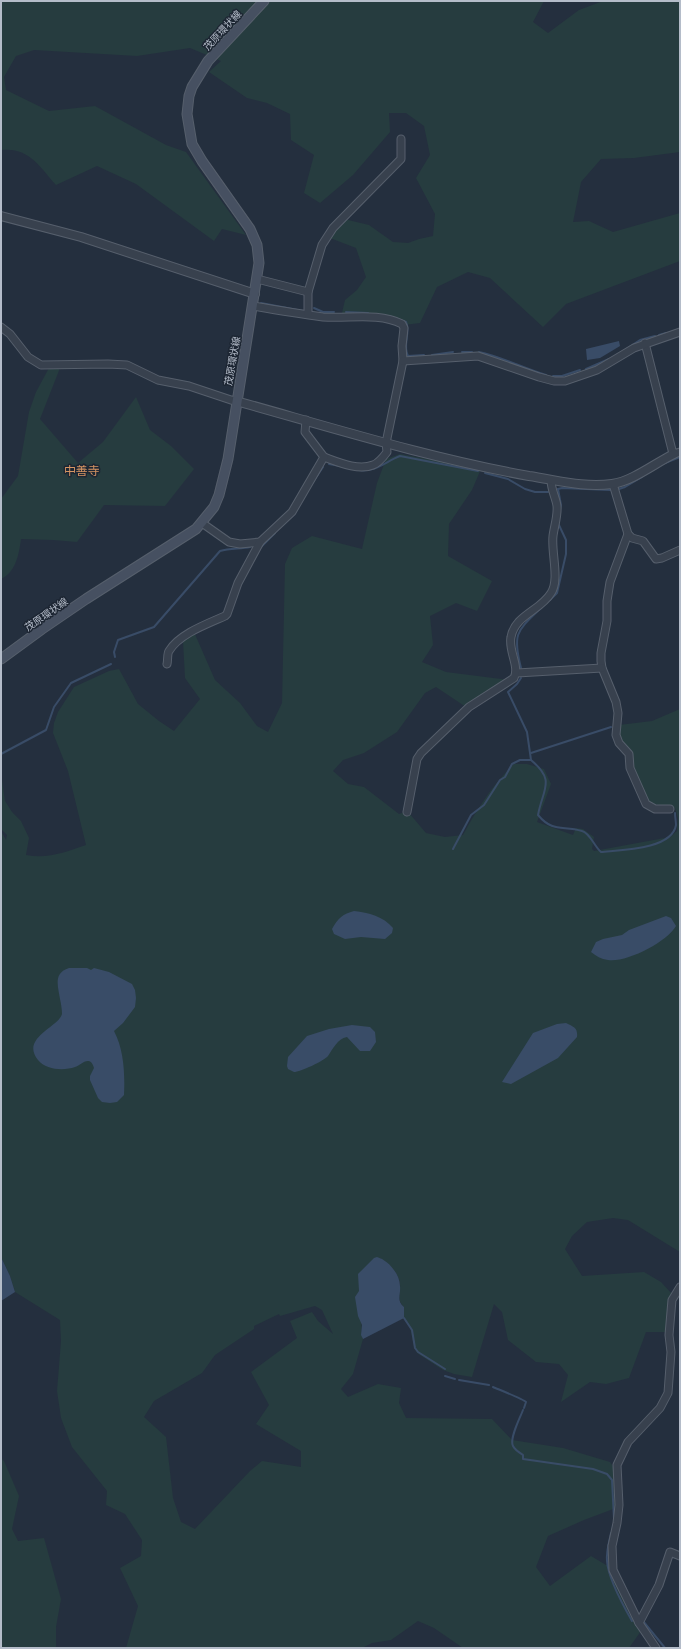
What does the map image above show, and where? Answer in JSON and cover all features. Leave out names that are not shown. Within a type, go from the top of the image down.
[{"type":"main road","name":"茂原環状線","points":[[1,659],[53,622],[196,529],[214,507],[219,495],[228,459],[259,263],[257,245],[250,229],[202,161],[192,144],[187,114],[189,96],[200,72],[208,61],[264,1]]},
{"type":"street","points":[[308,314],[308,292],[322,245],[333,228],[401,159],[401,139]]},
{"type":"street","points":[[1,216],[81,237],[255,294]]},
{"type":"street","points":[[257,279],[308,292]]},
{"type":"street","points":[[253,306],[324,317],[356,316],[383,319],[396,321],[402,324],[404,328],[402,346],[403,361],[386,444],[387,452],[374,465],[353,466],[324,457],[305,432],[306,420]]},
{"type":"street","points":[[1,327],[10,334],[28,357],[41,366],[108,364],[127,365],[158,380],[189,386],[231,400],[306,420],[386,444],[497,471],[579,485],[613,484],[625,481],[677,453],[672,450],[645,343]]},
{"type":"street","points":[[403,361],[478,356],[539,377],[554,381],[565,380],[597,370],[645,343],[680,332]]},
{"type":"street","points":[[167,664],[169,652],[175,644],[200,626],[227,614],[238,583],[260,542],[292,512],[324,457]]},
{"type":"street","points":[[407,812],[417,759],[421,753],[469,707],[503,687],[514,678],[517,673],[510,645],[515,626],[549,596],[555,582],[552,538],[557,506],[551,490],[551,480]]},
{"type":"street","points":[[613,484],[628,534],[632,538],[643,541],[656,559],[680,550]]},
{"type":"street","points":[[202,523],[229,542],[240,544],[260,542]]},
{"type":"street","points":[[628,534],[610,582],[607,601],[607,621],[601,653],[602,668],[616,702],[618,713],[616,735],[619,743],[629,754],[630,768],[646,804],[655,809],[670,809]]},
{"type":"street","points":[[517,673],[602,668]]},
{"type":"street","points":[[656,1648],[639,1623],[613,1570],[612,1546],[618,1523],[619,1505],[617,1465],[621,1453],[628,1442],[660,1408],[668,1393],[671,1352],[669,1335],[672,1300],[680,1287]]},
{"type":"street","points":[[639,1623],[659,1585],[670,1552],[680,1556]]},
{"type":"green space","points":[[1,1],[544,1],[533,22],[548,33],[579,10],[603,1],[680,1],[680,152],[634,158],[601,159],[581,182],[573,222],[589,221],[613,232],[680,213],[680,261],[566,304],[543,327],[490,278],[468,272],[437,287],[420,323],[404,325],[342,313],[345,300],[357,290],[366,277],[356,248],[330,238],[344,219],[369,225],[393,242],[408,243],[433,236],[435,214],[416,178],[430,155],[424,126],[406,113],[389,113],[390,132],[353,175],[320,203],[304,193],[314,155],[291,140],[290,114],[267,103],[247,98],[209,72],[221,61],[190,48],[137,56],[34,50],[16,56],[4,77],[6,90],[49,111],[95,106],[166,145],[186,152],[246,235],[222,229],[214,241],[136,184],[97,166],[56,185],[33,159],[19,152],[1,150]]},
{"type":"green space","points":[[49,368],[60,368],[40,419],[78,463],[103,442],[136,397],[150,430],[171,446],[194,469],[165,506],[104,505],[77,542],[21,539],[16,562],[10,572],[1,579],[1,499],[18,476],[29,412],[36,392]]},
{"type":"green space","points":[[400,454],[481,469],[472,490],[449,524],[448,556],[492,581],[477,611],[456,603],[430,616],[433,645],[422,662],[446,672],[509,680],[466,707],[436,687],[425,693],[397,732],[364,753],[343,760],[333,771],[348,784],[364,787],[399,814],[405,812],[409,813],[426,833],[445,837],[463,835],[486,797],[506,772],[514,764],[527,764],[544,769],[551,784],[537,822],[573,835],[576,828],[583,829],[594,837],[592,849],[594,851],[670,837],[677,831],[678,818],[675,808],[647,803],[619,741],[619,725],[652,721],[680,709],[680,1252],[628,1220],[613,1218],[587,1222],[572,1236],[565,1249],[582,1276],[644,1272],[661,1282],[672,1294],[666,1332],[646,1332],[629,1378],[606,1384],[590,1382],[561,1402],[568,1375],[559,1364],[536,1362],[508,1340],[502,1312],[494,1304],[472,1377],[454,1374],[443,1370],[417,1353],[414,1347],[410,1327],[404,1318],[404,1307],[401,1304],[399,1296],[400,1281],[393,1269],[380,1258],[361,1322],[363,1339],[353,1374],[341,1389],[348,1397],[378,1384],[401,1388],[399,1403],[406,1418],[492,1419],[512,1440],[563,1448],[610,1462],[614,1468],[616,1508],[548,1536],[536,1567],[550,1586],[591,1556],[606,1565],[609,1564],[630,1615],[641,1631],[629,1648],[463,1648],[434,1628],[418,1621],[391,1640],[372,1643],[362,1648],[126,1648],[138,1606],[120,1568],[141,1556],[142,1540],[125,1514],[106,1505],[107,1491],[72,1447],[61,1418],[57,1391],[61,1341],[60,1320],[15,1292],[10,1276],[1,1257],[1,831],[6,840],[7,835],[1,829],[1,773],[5,801],[12,812],[21,821],[29,838],[26,855],[49,855],[86,845],[68,771],[53,733],[54,723],[58,712],[74,687],[109,671],[119,669],[138,704],[174,731],[200,699],[185,678],[183,641],[194,632],[215,680],[240,703],[257,726],[268,732],[282,703],[285,564],[292,548],[312,536],[362,549],[377,483],[386,459]],"holes":[[[315,1306],[322,1310],[333,1334],[318,1321],[312,1312],[290,1321],[297,1338],[251,1372],[269,1405],[256,1424],[301,1451],[301,1467],[262,1461],[250,1471],[195,1529],[181,1522],[173,1498],[166,1437],[144,1417],[154,1401],[202,1373],[215,1355],[254,1329],[254,1326],[279,1314],[280,1316]]]},
{"type":"green space","points":[[1,1458],[4,1461],[19,1496],[12,1529],[18,1541],[44,1538],[61,1599],[56,1627],[56,1648],[1,1648]]},
{"type":"water","points":[[619,341],[620,346],[600,358],[587,360],[586,349]]},
{"type":"water","points":[[354,911],[370,914],[380,918],[393,928],[392,933],[385,939],[361,937],[345,939],[334,934],[332,929],[336,922],[344,915]]},
{"type":"water","points":[[666,916],[671,918],[676,926],[655,945],[635,955],[616,960],[608,960],[603,959],[591,952],[596,942],[622,935],[629,930]]},
{"type":"water","points":[[69,968],[87,968],[91,970],[94,968],[109,972],[132,984],[135,990],[135,1007],[123,1023],[114,1031],[122,1054],[124,1079],[124,1095],[117,1102],[102,1102],[98,1098],[90,1080],[90,1076],[94,1068],[90,1061],[85,1061],[71,1068],[55,1069],[41,1063],[34,1052],[34,1045],[37,1039],[59,1019],[62,1014],[58,980],[61,973]]},
{"type":"water","points":[[566,1023],[575,1028],[577,1037],[558,1058],[511,1084],[502,1082],[533,1033],[557,1024]]},
{"type":"water","points":[[352,1025],[370,1027],[375,1032],[376,1042],[370,1051],[360,1051],[347,1037],[338,1042],[326,1058],[317,1063],[297,1072],[288,1069],[288,1057],[307,1036],[329,1029]]},
{"type":"water","points":[[1,1257],[10,1276],[15,1292],[1,1301]]},
{"type":"water","points":[[377,1257],[389,1264],[396,1272],[400,1286],[399,1300],[404,1307],[404,1318],[363,1339],[361,1335],[362,1325],[358,1316],[355,1297],[359,1291],[358,1274],[374,1258]]},
{"type":"waterway","points":[[261,303],[303,311]]},
{"type":"waterway","points":[[314,308],[323,312],[334,312]]},
{"type":"waterway","points":[[346,312],[368,313]]},
{"type":"waterway","points":[[392,317],[406,322],[408,330],[406,352],[408,356],[424,355]]},
{"type":"waterway","points":[[659,335],[666,333]]},
{"type":"waterway","points":[[620,353],[640,340],[655,336]]},
{"type":"waterway","points":[[432,355],[453,352]]},
{"type":"waterway","points":[[462,352],[472,352]]},
{"type":"waterway","points":[[479,352],[546,375]]},
{"type":"waterway","points":[[586,369],[609,359]]},
{"type":"waterway","points":[[553,376],[562,376],[580,370]]},
{"type":"waterway","points":[[358,470],[370,470],[400,456],[478,471]]},
{"type":"waterway","points":[[665,463],[680,457]]},
{"type":"waterway","points":[[329,464],[340,466]]},
{"type":"waterway","points":[[313,482],[323,467]]},
{"type":"waterway","points":[[485,473],[508,479],[525,489],[535,492],[548,492]]},
{"type":"waterway","points":[[619,489],[642,477]]},
{"type":"waterway","points":[[558,489],[561,505],[560,509]]},
{"type":"waterway","points":[[558,489],[610,490]]},
{"type":"waterway","points":[[550,600],[557,593],[566,554],[566,540],[558,523]]},
{"type":"waterway","points":[[261,547],[275,533]]},
{"type":"waterway","points":[[115,657],[114,652],[118,640],[154,627],[220,551],[250,547]]},
{"type":"waterway","points":[[521,668],[517,647],[519,633],[527,622],[542,607]]},
{"type":"waterway","points":[[1,754],[46,730],[54,707],[71,683],[111,664]]},
{"type":"waterway","points":[[521,678],[508,692],[527,732],[531,760]]},
{"type":"waterway","points":[[531,753],[611,727]]},
{"type":"waterway","points":[[453,849],[471,815],[484,805],[500,780],[505,777],[512,764],[520,760],[531,760],[539,767],[546,780],[545,791],[538,815],[543,821],[558,828],[575,829],[585,832],[601,852],[644,847],[665,839],[672,833],[676,825],[675,813]]},
{"type":"waterway","points":[[404,1318],[412,1330],[415,1348],[418,1352],[445,1369]]},
{"type":"waterway","points":[[445,1376],[455,1379]]},
{"type":"waterway","points":[[459,1380],[489,1385]]},
{"type":"waterway","points":[[493,1387],[526,1402],[524,1408]]},
{"type":"waterway","points":[[523,1410],[512,1439],[513,1446],[523,1455],[523,1459],[593,1469],[607,1474],[612,1480],[614,1519]]},
{"type":"waterway","points":[[611,1533],[607,1554],[608,1568],[617,1592],[632,1621]]},
{"type":"waterway","points":[[643,1621],[665,1648]]},
{"type":"district","name":"中善寺","points":[[82,471]]}]
